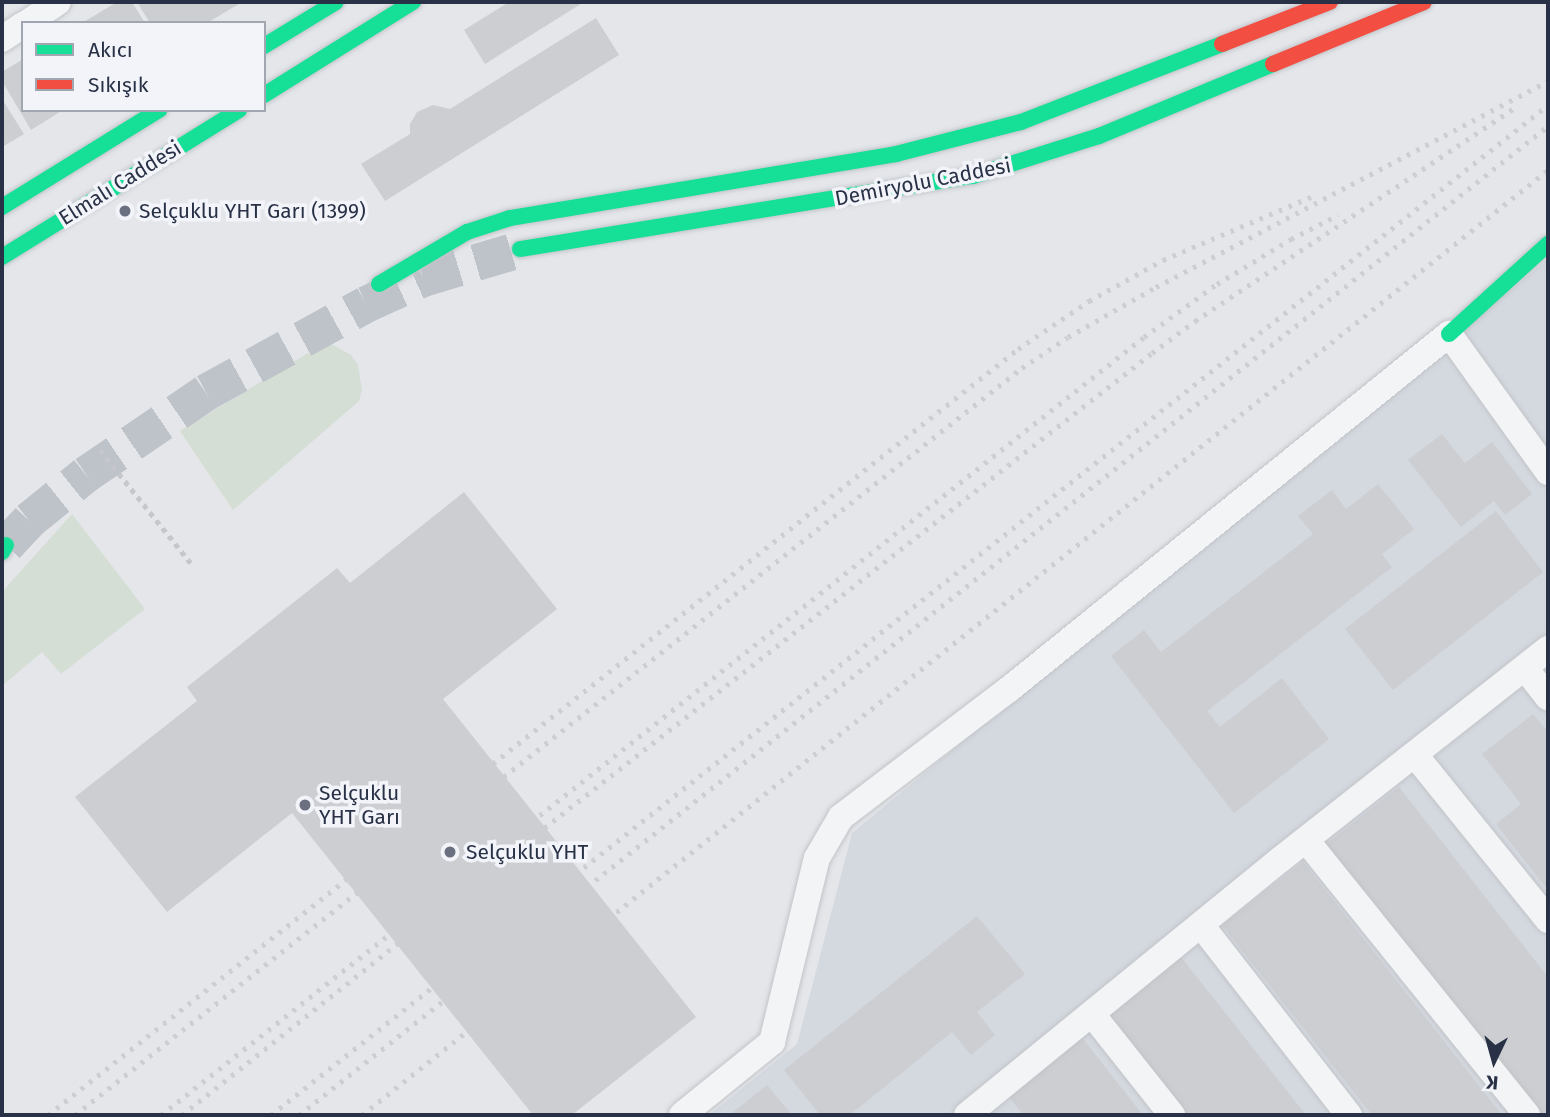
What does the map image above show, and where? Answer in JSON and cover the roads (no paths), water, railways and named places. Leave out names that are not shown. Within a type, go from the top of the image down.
[{"type":"main road","points":[[266,45],[336,2]]},
{"type":"main road","points":[[266,94],[413,2]]},
{"type":"main road","points":[[379,284],[467,232],[510,218],[896,154],[1010,125],[1330,2]]},
{"type":"main road","name":"Demiryolu Caddesi","points":[[520,249],[932,184],[1005,167],[1099,136],[1424,2]]},
{"type":"main road","name":"Elmalı Caddesi","points":[[2,207],[156,112]]},
{"type":"main road","name":"Elmalı Caddesi","points":[[2,257],[236,112]]},
{"type":"main road","points":[[1449,334],[1548,244]]},
{"type":"street","points":[[30,21],[58,2]]},
{"type":"street","points":[[2,39],[21,27]]},
{"type":"street","points":[[682,1115],[772,1042],[817,858],[841,817],[1008,690],[1449,334],[1548,472]]},
{"type":"street","points":[[967,1115],[994,1107],[1092,1014],[1306,840],[1548,649]]},
{"type":"street","points":[[1525,668],[1548,697]]},
{"type":"street","points":[[1415,755],[1548,920]]},
{"type":"street","points":[[1306,840],[1527,1115]]},
{"type":"street","points":[[1201,925],[1349,1115]]},
{"type":"street","points":[[1092,1014],[1172,1115]]},
{"type":"tunnel","points":[[6,545],[29,520],[86,474],[206,392],[366,304],[423,278],[520,249]]},
{"type":"railway","points":[[75,1115],[1022,368],[1068,337],[1156,287],[1548,81]]},
{"type":"railway","points":[[271,1115],[1548,105]]},
{"type":"railway","points":[[182,1115],[470,886],[1152,353],[1195,321],[1513,109]]},
{"type":"railway","points":[[299,1115],[1548,126]]},
{"type":"railway","points":[[362,1115],[1548,170]]},
{"type":"railway","points":[[48,1115],[1018,349],[1089,301],[1163,260],[1311,197]]},
{"type":"railway","points":[[161,1115],[1144,337],[1217,284],[1291,239],[1338,215]]},
{"type":"place","name":"Selçuklu YHT Garı (1399)","points":[[125,211]]},
{"type":"place","name":"Selçuklu YHT Garı","points":[[305,805]]},
{"type":"place","name":"Selçuklu YHT","points":[[450,852]]}]
